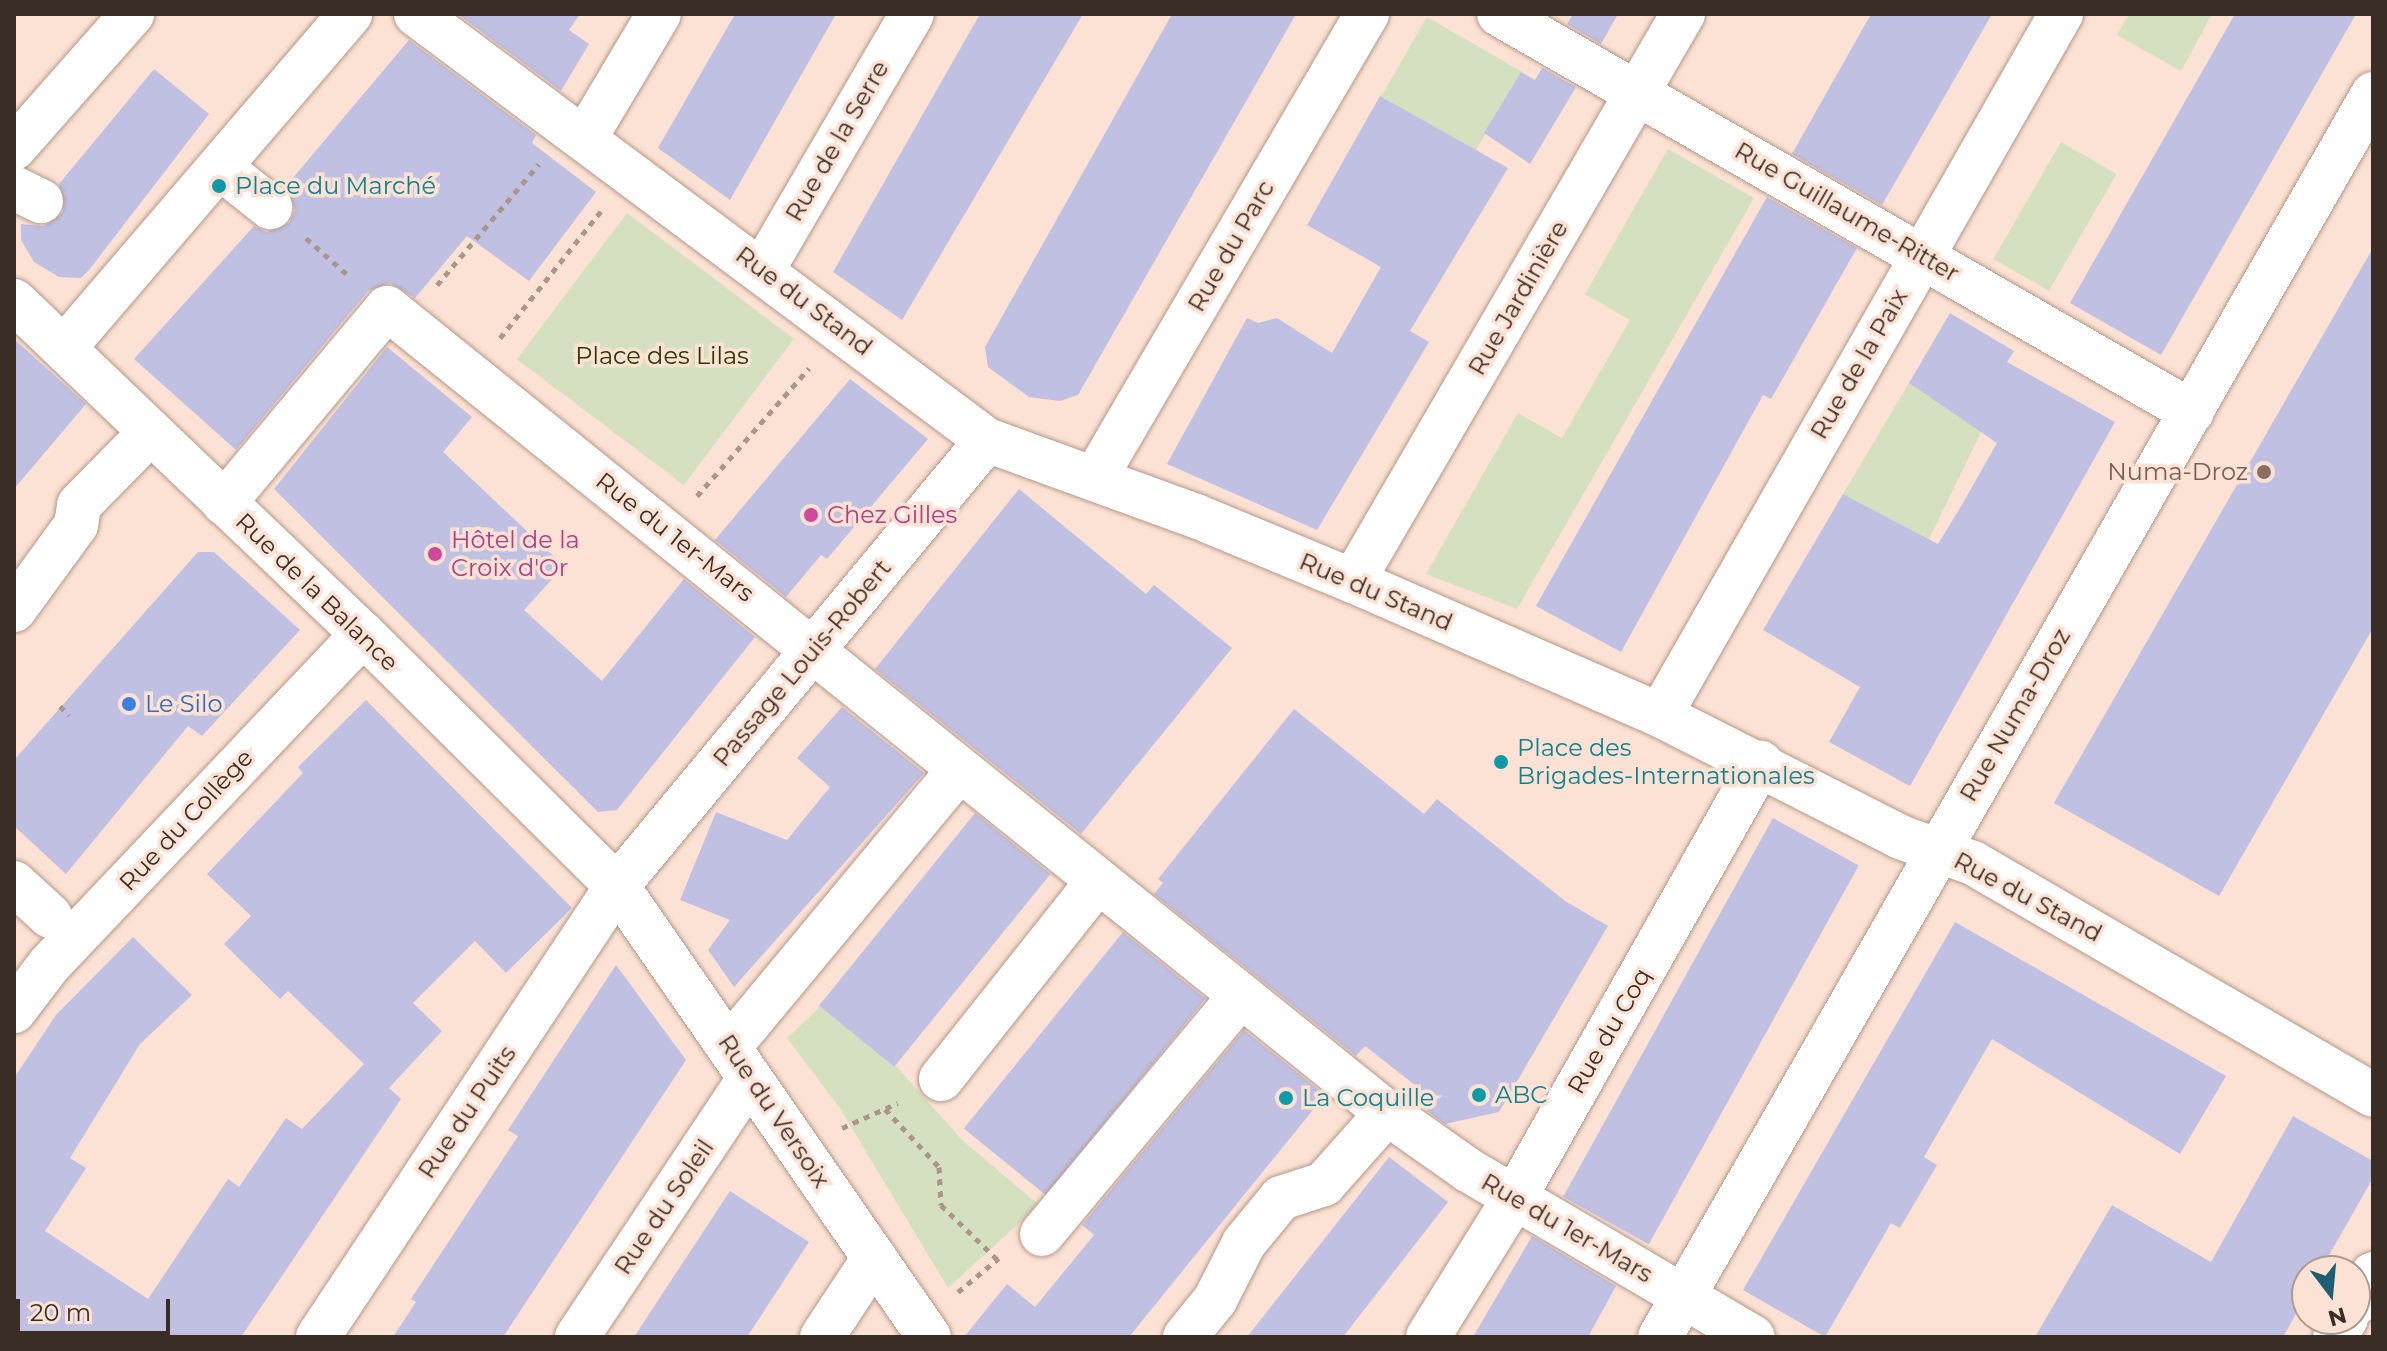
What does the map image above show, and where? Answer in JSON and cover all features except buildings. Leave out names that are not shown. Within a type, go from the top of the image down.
[{"type":"street","points":[[14,148],[132,14]]},
{"type":"street","points":[[64,348],[110,268],[221,168],[350,14]]},
{"type":"street","points":[[585,138],[659,14]]},
{"type":"street","name":"Rue de la Serre","points":[[763,269],[912,14]]},
{"type":"street","name":"Rue du Parc","points":[[1095,478],[1367,14]]},
{"type":"street","name":"Rue Guillaume-Ritter","points":[[1499,14],[2192,412]]},
{"type":"street","name":"Rue Jardinière","points":[[1353,581],[1683,14]]},
{"type":"street","name":"Rue de la Paix","points":[[1660,715],[2061,14]]},
{"type":"street","name":"Rue du Stand","points":[[421,18],[763,269],[987,440],[1095,478],[1353,581],[1660,715],[2041,901],[2373,1095]]},
{"type":"street","name":"Rue Numa-Droz","points":[[1660,1337],[2373,94]]},
{"type":"street","points":[[221,168],[270,207]]},
{"type":"street","name":"Rue de la Balance","points":[[14,301],[363,634],[617,886]]},
{"type":"street","points":[[224,503],[406,303]]},
{"type":"street","name":"Rue du 1er-Mars","points":[[406,303],[960,769],[1387,1113],[1515,1197],[1753,1337]]},
{"type":"street","name":"Passage Louis-Robert","points":[[617,886],[987,440]]},
{"type":"street","points":[[14,610],[76,525],[79,505],[136,447]]},
{"type":"street","name":"Rue du Collège","points":[[14,1011],[49,965],[363,634]]},
{"type":"street","name":"Rue du Coq","points":[[1428,1337],[1515,1197],[1761,763]]},
{"type":"street","points":[[740,1062],[960,769]]},
{"type":"street","points":[[941,1079],[1097,882]]},
{"type":"street","points":[[14,883],[50,916]]},
{"type":"street","name":"Rue du Versoix","points":[[617,886],[874,1258],[938,1319]]},
{"type":"street","name":"Rue du Puits","points":[[318,1337],[617,886]]},
{"type":"street","points":[[1042,1234],[1240,996]]},
{"type":"street","name":"Rue du Soleil","points":[[577,1337],[740,1062]]},
{"type":"street","points":[[1185,1337],[1281,1198],[1324,1184],[1387,1113]]},
{"type":"street","points":[[822,1337],[874,1258]]},
{"type":"path","points":[[270,207],[406,303],[543,159]]},
{"type":"path","points":[[490,350],[604,206]]},
{"type":"path","points":[[687,507],[812,364]]},
{"type":"path","points":[[60,706],[69,715]]},
{"type":"path","points":[[831,1134],[941,1079]]},
{"type":"path","points":[[885,1109],[939,1167],[941,1205],[997,1259]]},
{"type":"path","points":[[938,1319],[997,1259],[1042,1234]]},
{"type":"green space","points":[[2129,14],[2212,14],[2181,71],[2117,35]]},
{"type":"green space","points":[[1427,17],[1521,72],[1475,151],[1381,97]]},
{"type":"green space","points":[[2061,142],[2116,174],[2049,291],[1994,259]]},
{"type":"green space","points":[[1668,149],[1754,198],[1517,609],[1426,574],[1518,413],[1562,438],[1630,320],[1585,294]]},
{"type":"green space","name":"Place des Lilas","points":[[627,213],[794,339],[684,485],[517,359]]},
{"type":"green space","points":[[1909,383],[1981,432],[1929,539],[1843,494]]},
{"type":"green space","points":[[820,1007],[898,1068],[963,1141],[1039,1205],[948,1288],[839,1107],[787,1038]]},
{"type":"place","name":"Place du Marché","points":[[219,186]]},
{"type":"place","name":"Numa-Droz","points":[[2264,472]]},
{"type":"place","name":"Chez Gilles","points":[[811,515]]},
{"type":"place","name":"Hôtel de la Croix d'Or","points":[[435,554]]},
{"type":"place","name":"Le Silo","points":[[129,704]]},
{"type":"place","name":"Place des Brigades-Internationales","points":[[1501,762]]},
{"type":"place","name":"ABC","points":[[1479,1095]]},
{"type":"place","name":"La Coquille","points":[[1286,1098]]}]
